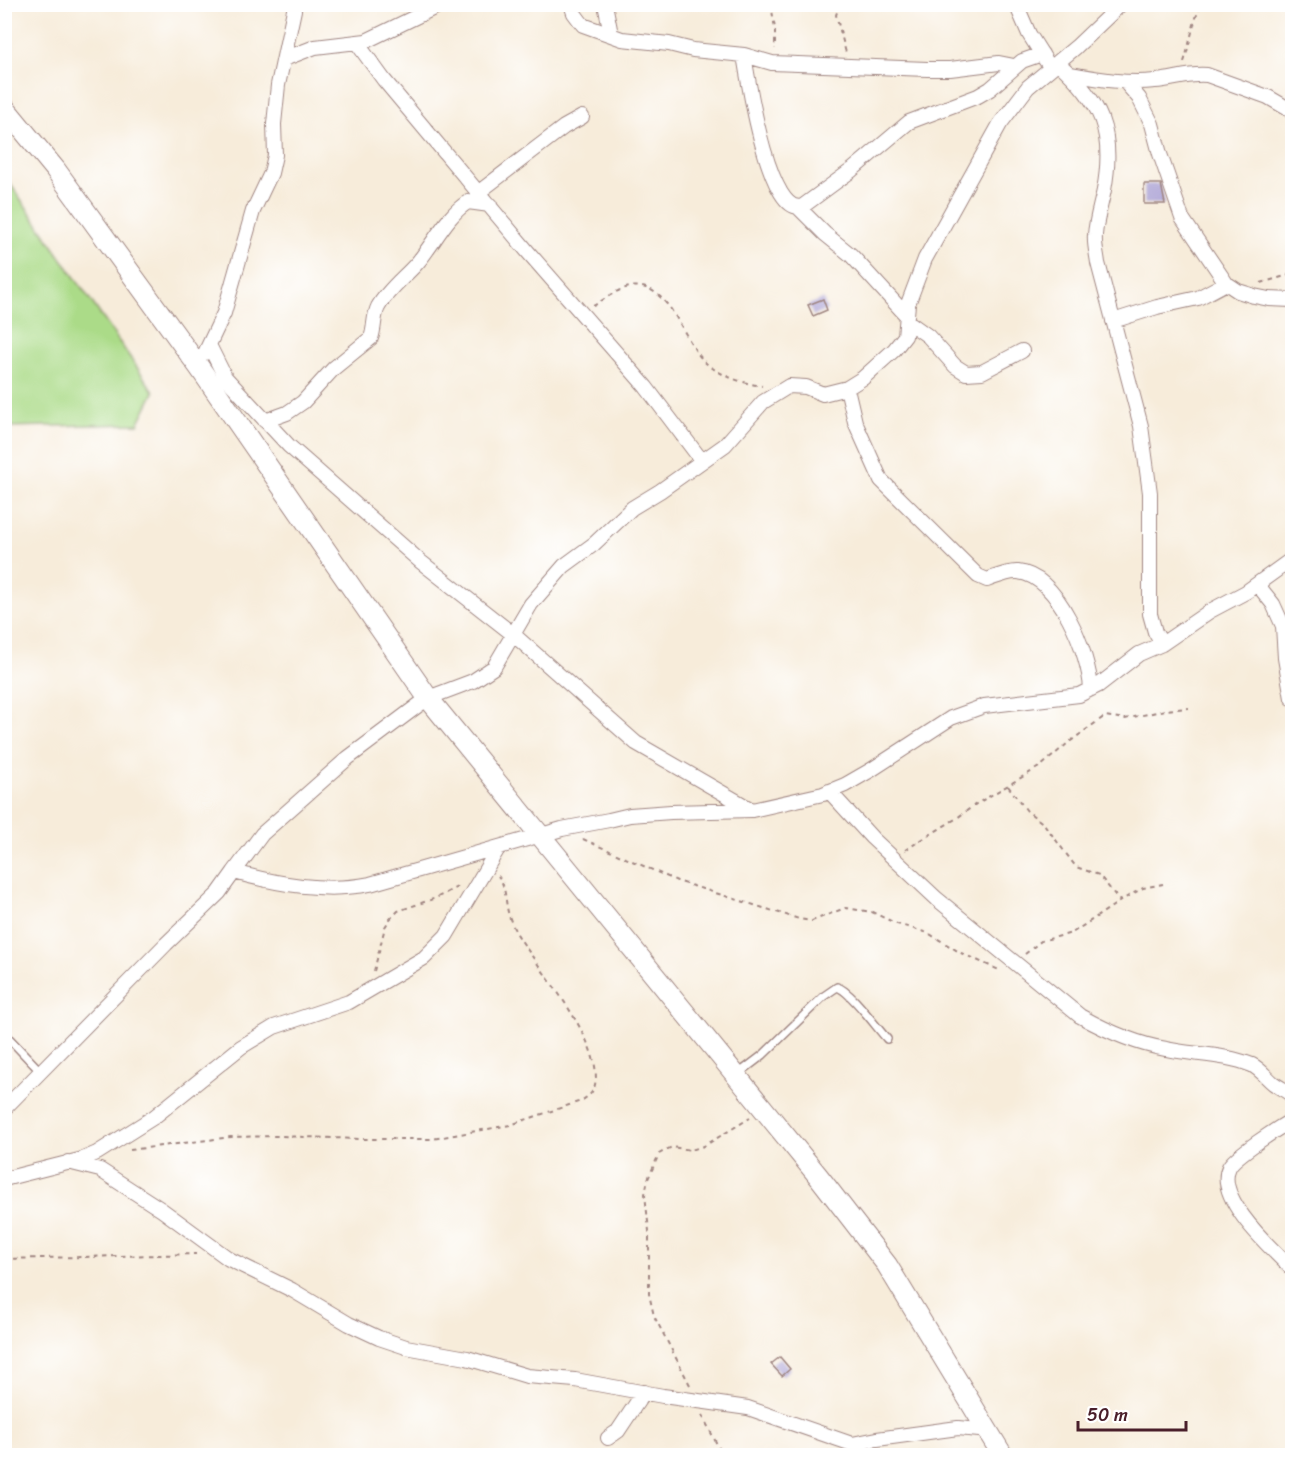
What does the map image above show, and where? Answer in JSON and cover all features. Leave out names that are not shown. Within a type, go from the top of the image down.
[{"type":"main road","points":[[4,107],[55,169],[199,367],[428,698],[819,1177],[887,1265],[1003,1455]]},
{"type":"street","points":[[199,367],[224,313],[253,211],[271,172],[275,155],[275,107],[294,4]]},
{"type":"street","points":[[284,59],[315,47],[357,43],[379,35],[442,4]]},
{"type":"street","points":[[571,4],[574,13],[583,25],[622,39],[744,55],[772,63],[950,69],[999,63],[1014,66]]},
{"type":"street","points":[[605,4],[611,34]]},
{"type":"street","points":[[1016,4],[1029,34],[1042,54],[1054,65],[1071,74],[1087,91],[1098,110],[1104,128],[1107,165],[1094,237],[1098,262],[1141,426],[1150,493],[1150,614],[1155,632],[1162,644]]},
{"type":"street","points":[[4,1109],[165,944],[219,893],[250,848],[275,822],[348,758],[428,698],[480,678],[499,662],[531,604],[564,566],[594,544],[632,508],[725,445],[763,402],[783,388],[797,386],[823,394],[848,388],[863,378],[901,344],[905,336],[908,304],[925,259],[1000,124],[1028,87],[1121,4]]},
{"type":"street","points":[[357,43],[384,80],[646,387],[702,461]]},
{"type":"street","points":[[798,207],[852,170],[909,122],[978,96],[990,89],[1024,59],[1042,54]]},
{"type":"street","points":[[744,55],[755,117],[771,172],[783,198],[793,207],[798,207],[825,234],[851,255],[907,318],[928,336],[955,366],[966,373],[982,372],[1022,351]]},
{"type":"street","points":[[1071,74],[1125,82],[1158,81],[1197,74],[1215,77],[1268,96],[1293,111]]},
{"type":"street","points":[[1125,82],[1139,98],[1152,124],[1182,218],[1226,283],[1238,291],[1269,299],[1293,300]]},
{"type":"street","points":[[479,192],[564,127],[582,117]]},
{"type":"street","points":[[266,421],[287,413],[303,402],[334,369],[371,338],[376,311],[382,301],[417,264],[442,232],[454,212],[468,202],[490,205]]},
{"type":"street","points":[[1113,321],[1157,307],[1198,298],[1226,283]]},
{"type":"street","points":[[209,345],[225,377],[266,421],[310,466],[421,562],[514,635],[636,743],[752,810]]},
{"type":"street","points":[[848,388],[855,422],[883,483],[982,579],[987,580],[1019,572],[1043,582],[1069,619],[1077,635],[1088,664],[1091,689]]},
{"type":"street","points":[[234,872],[300,885],[349,888],[562,829],[630,815],[752,810],[788,803],[829,791],[871,770],[951,718],[984,706],[1079,695],[1099,685],[1139,654],[1162,644],[1293,559]]},
{"type":"street","points":[[1257,584],[1266,593],[1281,618],[1285,658],[1293,698]]},
{"type":"street","points":[[829,791],[893,858],[937,899],[1070,1009],[1102,1027],[1144,1044],[1250,1064],[1278,1087],[1293,1095]]},
{"type":"street","points":[[4,1179],[83,1159],[97,1153],[132,1133],[241,1047],[274,1027],[334,1008],[424,958],[437,947],[464,908],[499,847]]},
{"type":"street","points":[[1293,1120],[1237,1157],[1228,1167],[1227,1174],[1228,1185],[1239,1212],[1262,1240],[1293,1269]]},
{"type":"street","points":[[68,1162],[100,1170],[162,1210],[220,1253],[292,1290],[349,1324],[398,1345],[474,1359],[527,1376],[575,1380],[696,1402],[748,1408],[852,1444],[958,1428],[990,1431]]},
{"type":"street","points":[[608,1438],[618,1431],[644,1392]]},
{"type":"lane","points":[[736,1075],[763,1054],[824,996],[837,987],[854,999],[887,1039]]},
{"type":"lane","points":[[4,1033],[41,1072]]},
{"type":"path","points":[[771,4],[776,41],[772,63]]},
{"type":"path","points":[[840,4],[836,15],[848,66]]},
{"type":"path","points":[[1178,77],[1201,4]]},
{"type":"path","points":[[1246,293],[1257,285],[1293,274]]},
{"type":"path","points":[[581,313],[628,287],[645,289],[655,294],[672,310],[687,338],[706,363],[734,380],[783,388]]},
{"type":"path","points":[[893,858],[976,804],[1041,766],[1105,716],[1125,719],[1165,710],[1189,708]]},
{"type":"path","points":[[1008,786],[1027,811],[1044,824],[1076,867],[1099,875],[1119,902]]},
{"type":"path","points":[[562,829],[677,881],[799,919],[812,921],[845,908],[872,912],[897,924],[928,933],[961,953],[1000,970]]},
{"type":"path","points":[[123,1151],[231,1137],[432,1138],[510,1125],[581,1101],[593,1090],[595,1068],[582,1034],[555,987],[519,938],[508,914],[502,881],[485,870],[436,898],[398,911],[390,918],[385,927],[368,990]]},
{"type":"path","points":[[1012,960],[1021,957],[1041,941],[1072,933],[1143,888],[1162,884]]},
{"type":"path","points":[[723,1455],[654,1316],[650,1294],[649,1231],[645,1194],[648,1179],[659,1154],[663,1151],[672,1147],[691,1150],[704,1146],[737,1124],[764,1110]]},
{"type":"path","points":[[4,1259],[220,1253]]},
{"type":"green space","points":[[4,175],[154,392],[138,424],[5,427]]},
{"type":"building","points":[[1144,184],[1161,184],[1165,204],[1144,204]]},
{"type":"building","points":[[823,299],[827,310],[813,316],[808,305]]},
{"type":"building","points":[[780,1357],[790,1369],[782,1376],[771,1364]]}]
